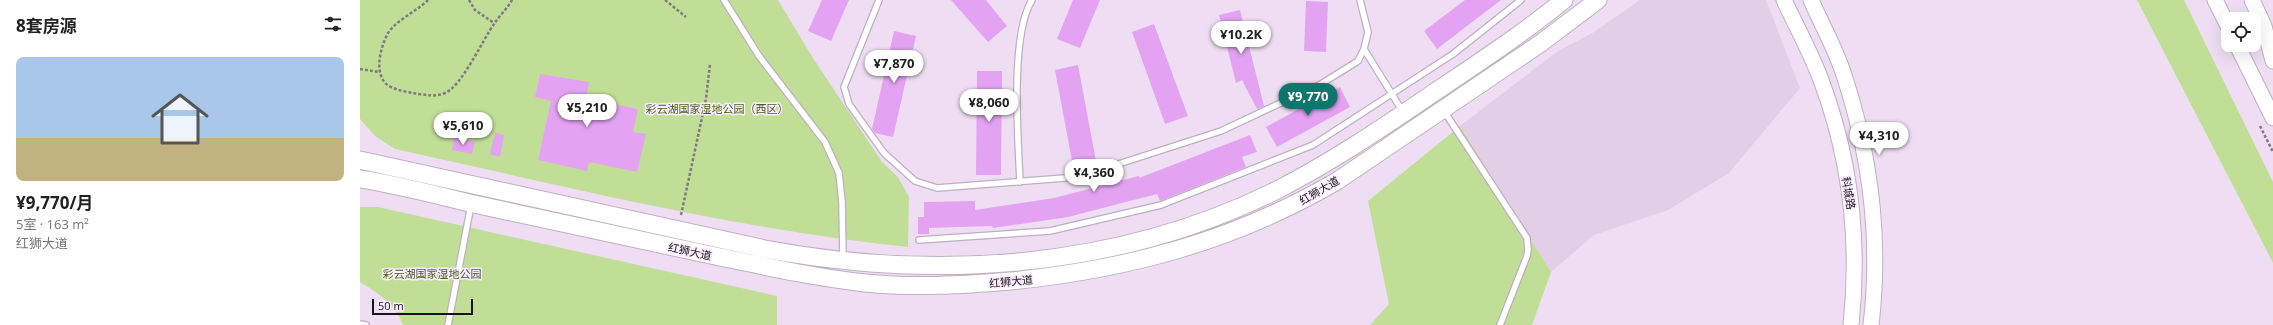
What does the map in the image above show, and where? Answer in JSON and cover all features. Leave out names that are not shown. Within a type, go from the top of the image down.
[{"type":"main road","name":"红狮大道","points":[[360,160],[765,249],[843,262],[932,267],[998,264],[1066,256],[1137,240],[1201,221],[1271,193],[1327,162],[1404,113],[1527,30],[1564,0]]},
{"type":"main road","name":"红狮大道","points":[[360,179],[817,276],[900,285],[965,285],[1072,274],[1137,262],[1228,233],[1278,213],[1308,198],[1337,181],[1541,43],[1598,0]]},
{"type":"main road","name":"科城路","points":[[1784,0],[1821,80],[1842,151],[1854,221],[1855,283],[1851,325]]},
{"type":"main road","name":"科城路","points":[[1811,0],[1844,74],[1864,148],[1875,221],[1876,282],[1871,325]]},
{"type":"main road","points":[[2215,0],[2221,12]]},
{"type":"main road","points":[[2252,0],[2264,26],[2273,61]]},
{"type":"main road","points":[[2240,52],[2273,118]]},
{"type":"main road","points":[[360,149],[390,162],[491,190]]},
{"type":"lane","points":[[724,0],[759,56],[825,142],[839,173],[842,202],[843,262]]},
{"type":"lane","points":[[879,0],[844,87],[849,104],[884,154],[915,181],[937,188],[1078,177],[1221,131],[1321,84],[1358,61],[1364,49],[1368,32],[1360,0]]},
{"type":"lane","points":[[1020,182],[1018,58],[1025,11],[1032,0]]},
{"type":"lane","points":[[919,240],[1050,232],[1161,205],[1313,145],[1453,54],[1521,0]]},
{"type":"lane","points":[[1364,49],[1404,113]]},
{"type":"lane","points":[[1443,109],[1527,238],[1527,256],[1500,325]]},
{"type":"lane","points":[[448,325],[471,203]]},
{"type":"lane","points":[[360,324],[366,325]]},
{"type":"path","points":[[428,0],[417,11],[398,23],[387,34],[380,54],[380,72],[388,85],[404,91],[435,96],[446,93],[457,85],[494,23],[512,0]]},
{"type":"path","points":[[469,0],[475,10],[494,23]]},
{"type":"path","points":[[665,0],[686,18]]},
{"type":"path","points":[[681,215],[706,99],[710,64]]},
{"type":"path","points":[[360,69],[380,72]]},
{"type":"path","points":[[2260,125],[2273,152]]},
{"type":"shaded area","points":[[1640,0],[1766,0],[1800,88],[1729,173],[1668,210],[1594,235],[1551,272],[1460,126],[1558,51],[1594,32]]},
{"type":"green space","name":"彩云湖国家湿地公园（西区）","points":[[360,0],[778,0],[811,55],[882,162],[898,177],[909,197],[908,247],[843,239],[714,218],[586,192],[395,149],[375,136],[360,119]]},
{"type":"green space","points":[[2137,0],[2184,0],[2273,182],[2273,263]]},
{"type":"green space","points":[[1460,126],[1551,272],[1532,325],[1370,325],[1389,304],[1368,201]]},
{"type":"green space","name":"彩云湖国家湿地公园","points":[[360,207],[378,207],[777,296],[777,325],[403,325],[396,311],[391,305],[373,290],[360,282]]},
{"type":"building","points":[[822,0],[849,0],[831,41],[808,31]]},
{"type":"building","points":[[951,0],[986,0],[1007,26],[988,42]]},
{"type":"building","points":[[1073,0],[1100,0],[1080,48],[1057,39]]},
{"type":"building","points":[[1465,0],[1501,0],[1437,49],[1424,31]]},
{"type":"building","points":[[1306,1],[1328,2],[1326,52],[1304,51]]},
{"type":"building","points":[[1240,10],[1264,106],[1257,109],[1242,80],[1236,83],[1219,15]]},
{"type":"building","points":[[1154,24],[1188,116],[1165,124],[1132,32]]},
{"type":"building","points":[[894,31],[916,36],[893,137],[875,133],[872,129]]},
{"type":"building","points":[[1078,65],[1096,161],[1073,166],[1055,70]]},
{"type":"building","points":[[977,71],[1002,71],[1001,175],[976,175]]},
{"type":"building","points":[[540,74],[589,82],[586,98],[638,109],[633,132],[646,134],[637,172],[589,162],[587,171],[538,160],[551,101],[535,97]]},
{"type":"building","points":[[1340,87],[1350,107],[1277,147],[1266,127]]},
{"type":"building","points":[[495,133],[504,135],[500,157],[490,154]]},
{"type":"building","points":[[1250,135],[1257,152],[1242,157],[1246,167],[1160,201],[1157,194],[1068,217],[993,228],[992,226],[929,228],[929,234],[918,234],[918,217],[924,217],[924,202],[975,201],[975,210],[1054,198],[1139,176],[1139,178]]},
{"type":"building","points":[[454,137],[475,142],[472,154],[452,150]]}]
